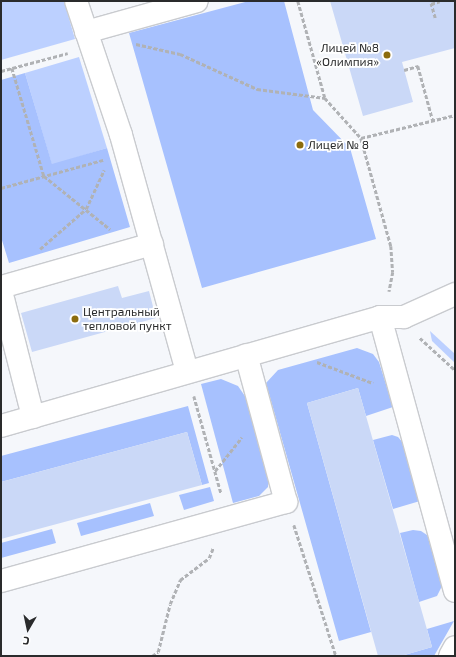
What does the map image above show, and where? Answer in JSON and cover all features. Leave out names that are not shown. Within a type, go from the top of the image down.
[{"type":"lane","points":[[76,1],[89,39],[118,155],[143,246],[187,372]]},
{"type":"lane","points":[[89,39],[197,1]]},
{"type":"lane","points":[[1,287],[143,246]]},
{"type":"lane","points":[[1,291],[33,417]]},
{"type":"lane","points":[[1,426],[380,317],[404,317],[455,294]]},
{"type":"lane","points":[[380,317],[455,591]]},
{"type":"lane","points":[[1,581],[286,502],[246,355]]},
{"type":"lane","points":[[450,656],[455,647]]},
{"type":"path","points":[[298,1],[325,98],[361,138],[391,246],[393,272],[388,296]]},
{"type":"path","points":[[435,18],[430,2],[440,1]]},
{"type":"path","points":[[1,71],[89,39]]},
{"type":"path","points":[[129,42],[180,54],[257,89],[325,98]]},
{"type":"path","points":[[404,70],[418,66],[433,121]]},
{"type":"path","points":[[12,68],[44,176],[86,209],[143,246]]},
{"type":"path","points":[[361,138],[455,115]]},
{"type":"path","points":[[1,188],[118,155]]},
{"type":"path","points":[[38,251],[86,209],[118,155]]},
{"type":"path","points":[[404,317],[418,335],[455,370]]},
{"type":"path","points":[[313,360],[401,394]]},
{"type":"path","points":[[152,656],[158,652],[170,604],[180,580],[209,558],[228,518],[187,372]]},
{"type":"path","points":[[215,472],[237,444],[261,409]]},
{"type":"path","points":[[286,502],[336,656]]},
{"type":"shaded area","points":[[1,1],[64,1],[75,39],[1,60]]},
{"type":"shaded area","points":[[249,1],[284,1],[313,110],[350,148],[376,239],[202,288],[129,33]]},
{"type":"shaded area","points":[[79,57],[107,148],[52,165],[25,73]]},
{"type":"shaded area","points":[[25,73],[52,164],[107,148],[130,227],[9,263],[1,237],[1,80]]},
{"type":"shaded area","points":[[430,331],[455,354],[455,363],[432,341]]},
{"type":"shaded area","points":[[357,348],[373,354],[379,362],[393,407],[366,416],[358,388],[307,403],[371,632],[339,641],[266,383],[278,370]]},
{"type":"shaded area","points":[[221,379],[238,386],[249,402],[269,476],[268,487],[259,496],[233,503],[201,384]]},
{"type":"shaded area","points":[[188,406],[209,483],[202,485],[187,432],[1,482],[1,456]]},
{"type":"shaded area","points":[[392,435],[398,437],[404,444],[420,501],[393,509],[373,440]]},
{"type":"shaded area","points":[[210,487],[214,501],[184,510],[179,495]]},
{"type":"shaded area","points":[[150,503],[154,516],[81,536],[77,523]]},
{"type":"shaded area","points":[[52,529],[56,543],[1,558],[1,543]]},
{"type":"shaded area","points":[[413,530],[421,531],[430,537],[443,584],[437,596],[419,602],[400,533]]},
{"type":"shaded area","points":[[454,621],[434,656],[401,656],[432,647],[427,629]]},
{"type":"building","name":"Лицей №8 «Олимпия»","points":[[330,1],[455,1],[455,48],[402,62],[413,102],[363,116]]},
{"type":"building","name":"Центральный тепловой пункт","points":[[118,286],[122,298],[149,291],[156,318],[32,352],[21,313]]},
{"type":"building","points":[[358,388],[432,647],[401,656],[378,656],[307,403]]},
{"type":"building","points":[[187,432],[202,485],[1,539],[1,482]]},
{"type":"place","name":"Лицей №8 «Олимпия»","points":[[387,55]]},
{"type":"place","name":"Лицей № 8","points":[[300,145]]},
{"type":"place","name":"Центральный тепловой пункт","points":[[75,319]]}]
